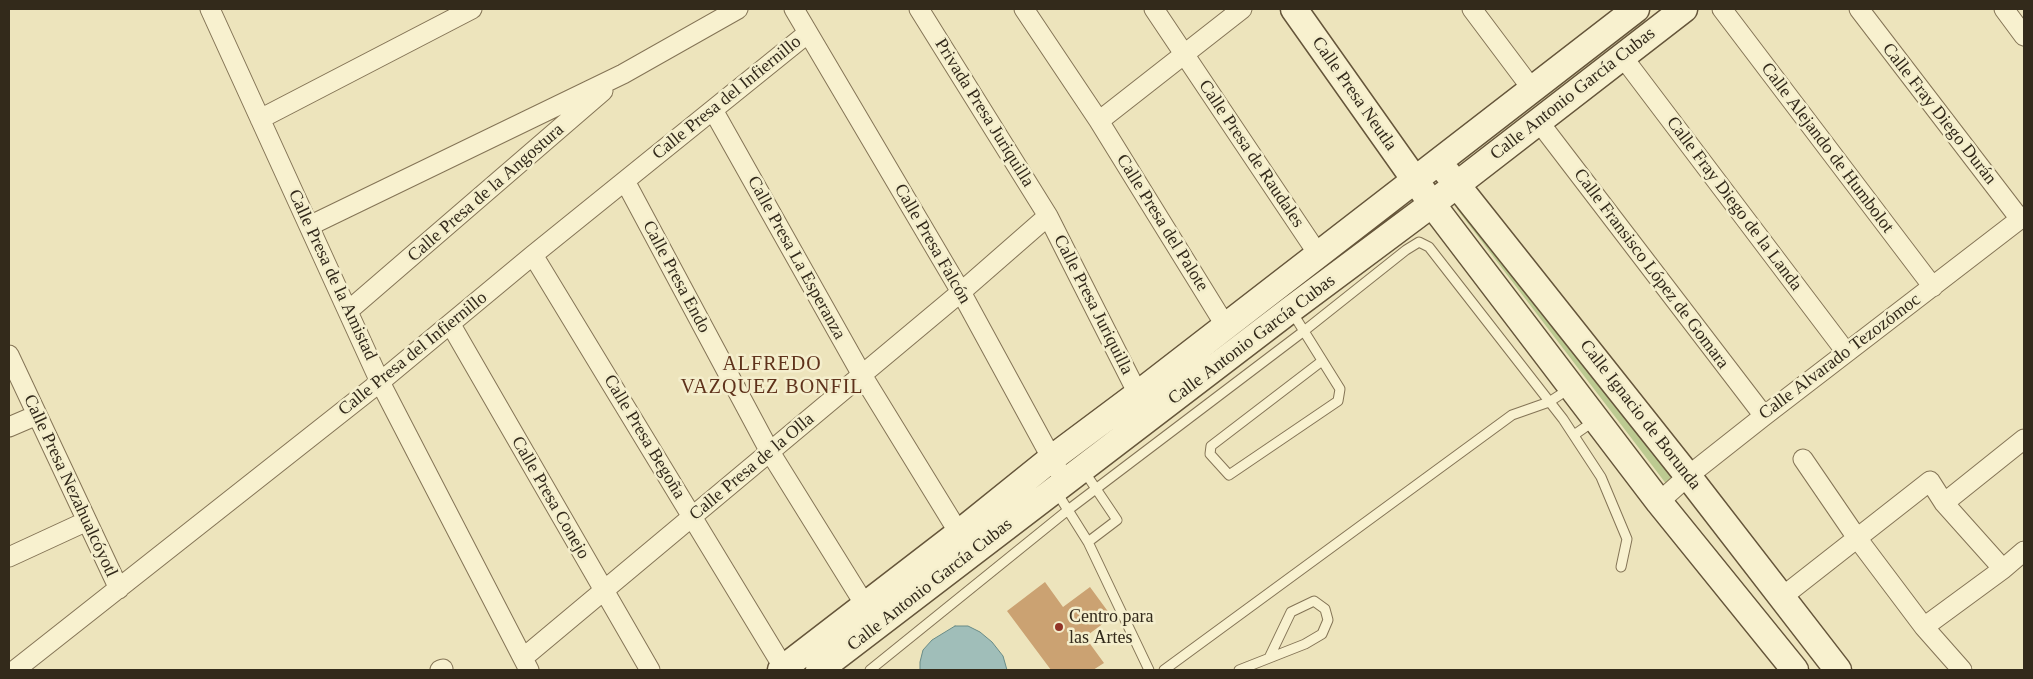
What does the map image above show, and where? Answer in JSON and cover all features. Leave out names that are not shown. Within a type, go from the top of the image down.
[{"type":"street","name":"Calle Presa de la Amistad","points":[[210,9],[380,382],[526,664]]},
{"type":"street","points":[[260,119],[472,9]]},
{"type":"street","name":"Calle Presa de la Angostura","points":[[309,226],[623,74],[738,9]]},
{"type":"street","name":"Calle Presa Falcón","points":[[794,9],[961,292],[1051,459],[1073,488]]},
{"type":"street","name":"Privada Presa Juriquilla","points":[[919,9],[1048,216]]},
{"type":"street","name":"Calle Presa del Palote","points":[[1024,9],[1099,121],[1225,325]]},
{"type":"street","name":"Calle Presa de Raudales","points":[[1154,9],[1318,254]]},
{"type":"street","points":[[1099,121],[1183,53],[1242,9]]},
{"type":"street","name":"Calle Presa Neutla","points":[[1294,9],[1415,180]]},
{"type":"street","points":[[1472,9],[1532,89]]},
{"type":"street","name":"Calle Antonio García Cubas","points":[[784,670],[1051,459],[1138,394],[1636,9]]},
{"type":"street","name":"Calle Antonio García Cubas","points":[[819,670],[1073,488],[1290,310],[1432,204],[1684,9]]},
{"type":"street","name":"Calle Alejando de Humbolot","points":[[1722,9],[1933,287]]},
{"type":"street","name":"Calle Fray Diego Durán","points":[[1859,9],[2022,217]]},
{"type":"street","points":[[2004,9],[2024,36]]},
{"type":"street","name":"Calle Presa del Infiernillo","points":[[15,670],[119,590],[451,325],[533,255],[808,33]]},
{"type":"street","name":"Calle Fray Diego de la Landa","points":[[1622,56],[1846,352]]},
{"type":"street","name":"Calle Presa de la Angostura","points":[[348,311],[623,74]]},
{"type":"street","name":"Calle Presa La Esperanza","points":[[713,110],[862,375],[958,533]]},
{"type":"street","name":"Calle Fransisco López de Gomara","points":[[1539,122],[1764,416]]},
{"type":"street","name":"Calle Ignacio de Borunda","points":[[1439,162],[1688,476],[1838,670]]},
{"type":"street","name":"Calle Ignacio de Borunda","points":[[1415,180],[1659,502],[1795,670]]},
{"type":"street","name":"Calle Presa Endo","points":[[625,181],[770,452],[865,606]]},
{"type":"street","name":"Calle Presa de la Olla","points":[[526,664],[604,591],[961,292],[1048,216]]},
{"type":"street","name":"Calle Presa Juriquilla","points":[[1048,216],[1138,394]]},
{"type":"street","name":"Calle Alvarado Tezozómoc","points":[[1659,502],[1688,476],[1764,416],[2022,217]]},
{"type":"street","name":"Calle Presa Begoña","points":[[533,255],[784,670]]},
{"type":"street","name":"Calle Presa Conejo","points":[[451,325],[650,670]]},
{"type":"street","name":"Calle Presa Nezahualcóyotl","points":[[9,355],[119,590]]},
{"type":"street","points":[[9,427],[37,415]]},
{"type":"street","points":[[1944,503],[2024,439]]},
{"type":"street","points":[[1803,459],[1858,538],[1924,627],[1962,670]]},
{"type":"street","points":[[1782,597],[1930,481],[1944,503],[2003,569]]},
{"type":"street","points":[[9,557],[87,522]]},
{"type":"street","points":[[1924,627],[2003,569],[2024,551]]},
{"type":"lane","points":[[870,670],[1073,488],[1304,331],[1406,250],[1419,242],[1429,247],[1550,402],[1601,477],[1627,539],[1621,567]]},
{"type":"lane","points":[[1290,310],[1304,331],[1322,360],[1340,389],[1338,401],[1229,475],[1210,454],[1211,446],[1322,360]]},
{"type":"lane","points":[[1164,670],[1512,415],[1550,402],[1572,387]]},
{"type":"lane","points":[[1574,435],[1596,419]]},
{"type":"lane","points":[[1073,488],[1088,542],[1149,670]]},
{"type":"lane","points":[[1073,488],[1117,520],[1088,542]]},
{"type":"lane","points":[[1239,670],[1305,644],[1322,634],[1328,620],[1324,609],[1314,601],[1291,612],[1268,658]]},
{"type":"green space","points":[[1456,198],[1678,480],[1667,485],[1457,209]]},
{"type":"water","points":[[955,626],[968,626],[980,632],[992,642],[1003,656],[1007,670],[920,670],[923,650],[932,640]]},
{"type":"building","name":"Centro para las Artes","points":[[1045,582],[1063,607],[1090,587],[1112,617],[1085,637],[1104,663],[1093,670],[1051,670],[1007,611]]},
{"type":"place","name":"Centro para las Artes","points":[[1059,627]]},
{"type":"district","name":"ALFREDO VAZQUEZ BONFIL","points":[[772,376]]}]
